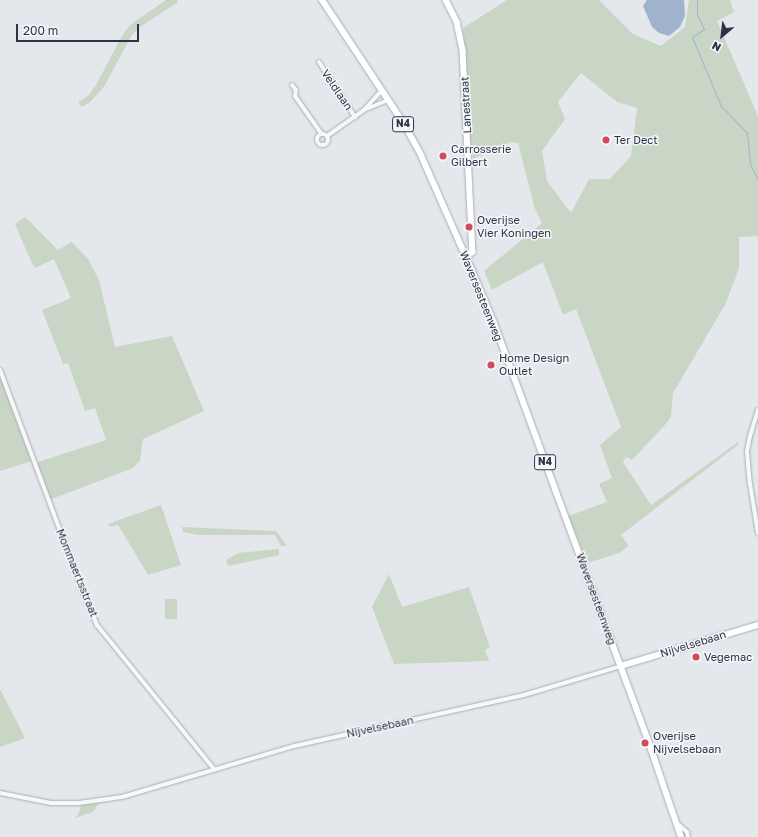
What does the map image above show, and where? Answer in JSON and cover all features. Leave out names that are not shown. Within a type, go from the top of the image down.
[{"type":"main road","name":"Waversesteenweg","points":[[322,0],[388,100],[421,156],[494,323],[679,825],[681,837]]},
{"type":"street","name":"Lanestraat","points":[[446,0],[457,22],[464,51],[473,252],[466,258]]},
{"type":"street","name":"Veldlaan","points":[[319,62],[355,117]]},
{"type":"street","points":[[292,84],[296,90],[295,96],[321,133],[327,136],[326,142],[320,143],[317,137],[321,133]]},
{"type":"street","name":"Veldlaan","points":[[327,136],[364,110],[382,91]]},
{"type":"street","name":"Veldlaan","points":[[364,110],[388,100]]},
{"type":"street","name":"Mommaertsstraat","points":[[0,370],[83,592],[98,624],[214,769]]},
{"type":"street","points":[[758,410],[750,436],[748,452],[750,484],[758,533]]},
{"type":"street","name":"Nijvelsebaan","points":[[0,793],[51,803],[100,801],[122,797],[294,746],[524,695],[758,625]]},
{"type":"street","points":[[679,825],[687,832],[688,837]]},
{"type":"green space","points":[[166,0],[177,0],[178,2],[140,27],[131,36],[104,87],[90,102],[82,107],[78,102],[89,95],[96,85],[122,36],[130,25]]},
{"type":"green space","points":[[507,0],[599,0],[633,34],[661,46],[685,27],[689,0],[730,0],[734,12],[717,21],[758,116],[758,236],[739,237],[739,268],[726,303],[673,393],[671,417],[632,460],[626,457],[623,462],[651,505],[738,442],[739,444],[621,535],[629,546],[619,553],[588,563],[568,516],[607,502],[599,484],[612,478],[600,445],[621,427],[576,309],[563,315],[543,262],[492,290],[484,271],[542,223],[535,209],[518,143],[511,142],[473,159],[468,115],[463,28]],"holes":[[[581,73],[617,102],[637,108],[631,156],[610,179],[589,179],[571,213],[547,181],[542,151],[565,119],[558,102]]]},
{"type":"green space","points":[[25,217],[58,250],[72,242],[88,259],[99,280],[115,347],[172,336],[204,411],[143,439],[140,461],[133,468],[49,500],[35,463],[106,440],[95,408],[85,411],[68,363],[63,364],[42,310],[71,298],[54,259],[35,268],[31,261],[15,224]]},
{"type":"green space","points":[[0,376],[32,461],[0,471]]},
{"type":"green space","points":[[161,505],[181,565],[148,575],[118,525],[110,527],[108,524]]},
{"type":"green space","points":[[182,527],[276,531],[287,546],[281,546],[275,535],[198,535],[183,532]]},
{"type":"green space","points":[[279,549],[279,555],[228,566],[226,560],[238,553]]},
{"type":"green space","points":[[389,574],[402,607],[469,587],[490,647],[485,650],[489,661],[394,664],[372,607]]},
{"type":"green space","points":[[165,599],[177,599],[177,619],[165,619]]},
{"type":"green space","points":[[0,689],[25,738],[0,747]]},
{"type":"green space","points":[[99,803],[93,812],[75,818],[81,805]]},
{"type":"water","points":[[647,0],[684,0],[685,16],[680,27],[669,36],[659,33],[652,27],[643,6]]},
{"type":"waterway","points":[[697,0],[697,14],[704,29],[692,37],[721,106],[747,133],[750,164],[758,180]]},
{"type":"place","name":"Ter Dect","points":[[606,140]]},
{"type":"place","name":"Carrosserie Gilbert","points":[[443,156]]},
{"type":"place","name":"Overijse Vier Koningen","points":[[469,227]]},
{"type":"place","name":"Home Design Outlet","points":[[491,365]]},
{"type":"place","name":"Vegemac","points":[[696,657]]},
{"type":"place","name":"Overijse Nijvelsebaan","points":[[645,743]]}]
